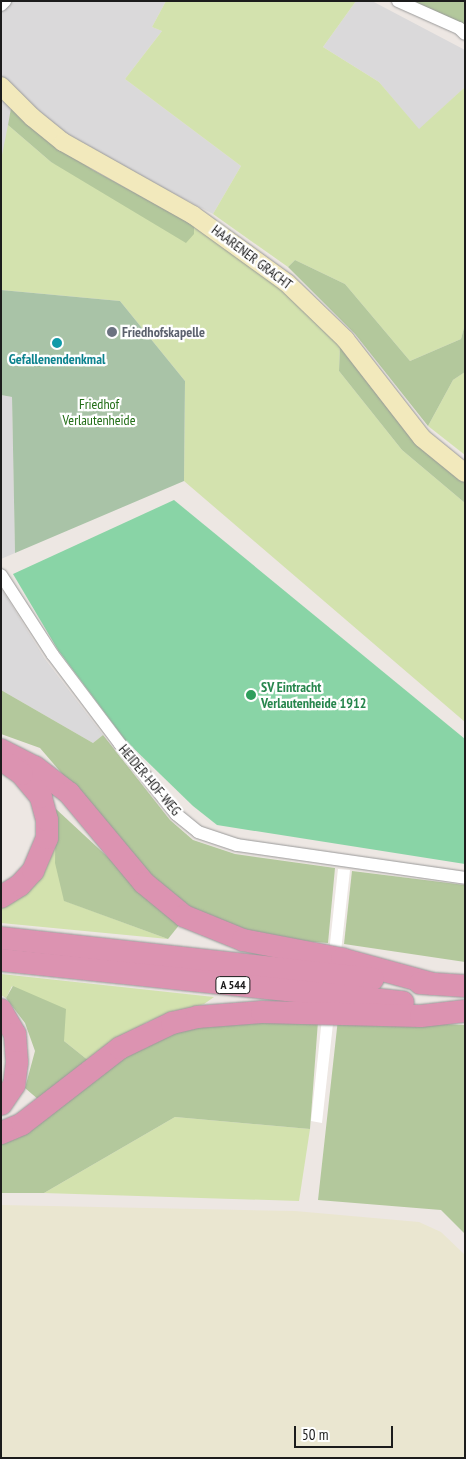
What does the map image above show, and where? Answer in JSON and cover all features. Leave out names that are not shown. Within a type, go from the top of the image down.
[{"type":"highway","points":[[1,750],[34,767],[69,793],[144,883],[184,916],[243,940],[342,959],[433,984]]},
{"type":"highway","points":[[1,761],[34,786],[45,807],[48,830],[45,847],[33,871],[20,885],[1,897]]},
{"type":"highway","name":"A 544","points":[[1,938],[465,986]]},
{"type":"highway","name":"A 544","points":[[1,960],[465,1009]]},
{"type":"highway","points":[[1,1133],[22,1124],[120,1048],[172,1023],[197,1017],[262,1012],[421,1016],[465,1009]]},
{"type":"highway","points":[[1,1010],[14,1034],[17,1062],[14,1084],[1,1104]]},
{"type":"main road","name":"HAARENER GRACHT","points":[[1,86],[32,118],[63,142],[193,215],[287,283],[345,339],[422,438],[465,473]]},
{"type":"street","points":[[1,5],[5,1]]},
{"type":"street","points":[[398,1],[459,28],[465,34]]},
{"type":"street","name":"HEIDER-HOF-WEG","points":[[1,576],[53,655],[120,744],[176,814],[198,832],[237,845],[465,878]]},
{"type":"shaded area","points":[[1,1],[166,1],[152,27],[162,31],[125,79],[241,166],[213,214],[66,137],[1,78]]},
{"type":"shaded area","points":[[356,1],[372,1],[465,50],[465,87],[419,130],[379,82],[323,47]]},
{"type":"shaded area","points":[[1,97],[11,108],[3,160],[1,160]]},
{"type":"shaded area","points":[[1,395],[12,397],[15,553],[1,559]]},
{"type":"shaded area","points":[[1,588],[45,659],[103,735],[93,743],[1,690]]},
{"type":"shaded area","points":[[1,1205],[295,1211],[419,1222],[441,1232],[465,1255],[465,1458],[1,1458]]},
{"type":"green space","points":[[166,1],[356,1],[323,47],[379,82],[419,129],[465,87],[465,324],[461,339],[410,361],[345,284],[295,260],[288,267],[213,214],[241,166],[125,79],[162,31],[152,27]]},
{"type":"green space","points":[[417,1],[465,1],[465,31],[416,5]]},
{"type":"green space","points":[[11,108],[60,148],[93,170],[194,225],[194,234],[186,243],[51,162],[8,125]]},
{"type":"green space","points":[[8,125],[51,162],[194,225],[281,288],[340,344],[339,371],[402,450],[465,503],[465,722],[184,481],[185,381],[120,301],[1,290],[1,160]]},
{"type":"green space","points":[[295,260],[345,284],[410,361],[461,339],[465,324],[465,372],[453,380],[428,426],[355,334],[288,267]]},
{"type":"green space","name":"Friedhof Verlautenheide","points":[[1,290],[120,301],[185,381],[184,481],[15,553],[12,397],[1,395]]},
{"type":"green space","points":[[340,344],[418,443],[465,481],[465,503],[402,450],[339,371]]},
{"type":"green space","points":[[465,372],[465,455],[428,426],[453,380]]},
{"type":"green space","name":"SV Eintracht Verlautenheide 1912","points":[[174,500],[465,739],[465,864],[217,825],[193,806],[126,741],[58,650],[13,574]]},
{"type":"green space","points":[[1,690],[93,743],[103,735],[170,820],[193,840],[235,854],[335,868],[328,943],[259,938],[200,918],[155,882],[40,748],[1,734]]},
{"type":"green space","points":[[56,809],[180,924],[168,939],[64,901],[55,863]]},
{"type":"green space","points":[[55,838],[65,901],[168,939],[1,923],[1,904]]},
{"type":"green space","points":[[352,871],[465,885],[465,962],[344,944]]},
{"type":"green space","points":[[1,974],[214,997],[204,1004],[147,1022],[89,1061],[64,1041],[12,986],[6,998],[1,995]]},
{"type":"green space","points":[[13,986],[66,1009],[64,1041],[89,1061],[39,1100],[25,1088],[35,1051],[25,1023],[6,998]]},
{"type":"green space","points":[[338,1019],[465,1025],[465,1234],[441,1210],[318,1200]]},
{"type":"green space","points":[[318,1021],[310,1129],[175,1117],[44,1193],[1,1193],[1,1143],[135,1048],[188,1025]]},
{"type":"green space","points":[[175,1117],[310,1129],[299,1201],[44,1193]]},
{"type":"pier","points":[[338,869],[350,870],[322,1123],[311,1121]]},
{"type":"place","name":"Friedhofskapelle","points":[[112,332]]},
{"type":"place","name":"Gefallenendenkmal","points":[[57,343]]},
{"type":"place","name":"SV Eintracht Verlautenheide 1912","points":[[251,695]]}]
